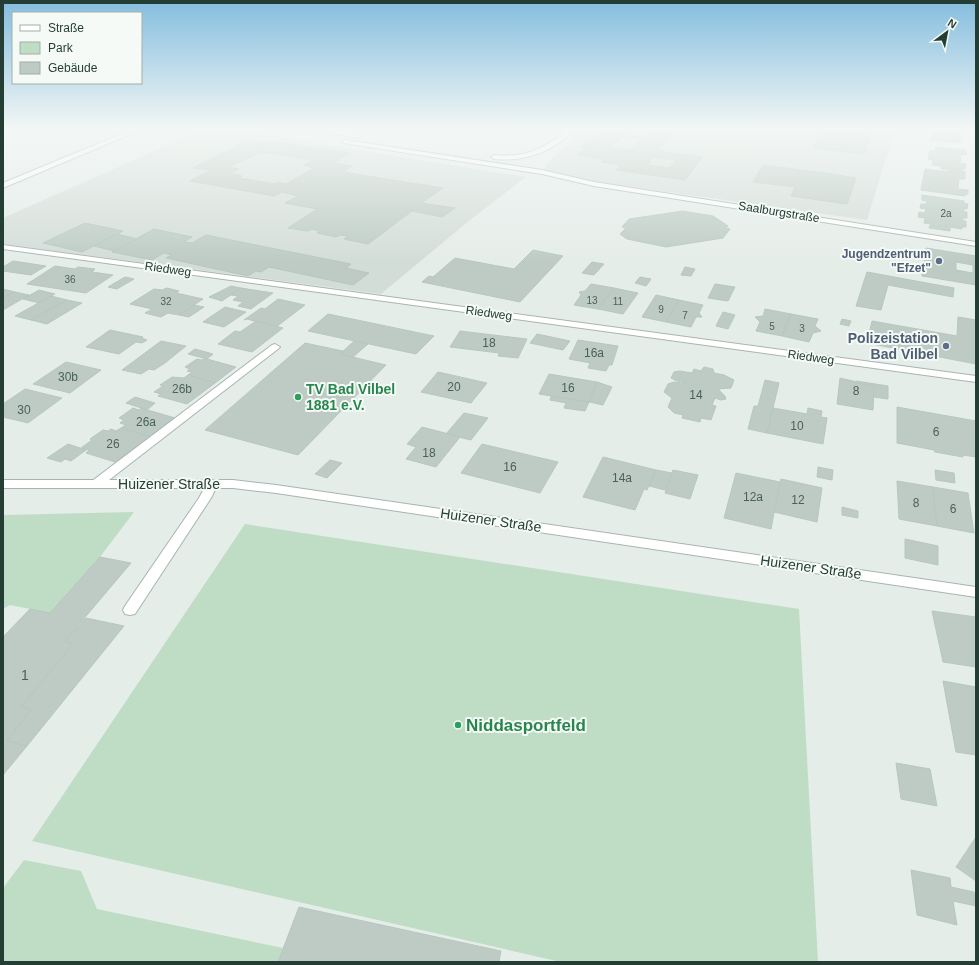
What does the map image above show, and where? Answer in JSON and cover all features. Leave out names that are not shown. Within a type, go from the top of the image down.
[{"type":"street","points":[[3,186],[34,173]]},
{"type":"street","name":"Saalburgstraße","points":[[544,173],[594,184],[976,244]]},
{"type":"street","name":"Riedweg","points":[[3,247],[976,379]]},
{"type":"street","points":[[96,484],[275,347]]},
{"type":"street","name":"Huizener Straße","points":[[3,484],[233,484],[276,489],[976,592]]},
{"type":"street","points":[[130,610],[205,498],[212,484]]},
{"type":"shaded area","points":[[104,173],[502,173],[526,177],[470,220],[381,294],[3,244],[3,218]]},
{"type":"shaded area","points":[[557,173],[881,173],[867,220],[597,182]]},
{"type":"green space","points":[[134,512],[100,557],[50,613],[10,605],[3,609],[3,515]]},
{"type":"green space","name":"Niddasportfeld","points":[[245,524],[799,609],[818,962],[561,962],[32,841]]},
{"type":"green space","points":[[24,860],[81,871],[97,909],[283,948],[278,962],[3,962],[3,888]]},
{"type":"building","points":[[205,173],[230,173],[242,176],[239,178],[275,184],[278,182],[286,184],[305,173],[349,173],[443,188],[421,203],[455,208],[442,217],[412,211],[368,244],[344,239],[348,236],[340,235],[336,237],[317,233],[319,231],[312,229],[308,231],[288,228],[317,209],[285,203],[298,196],[282,192],[274,196],[190,181]]},
{"type":"building","points":[[637,173],[690,173],[685,180]]},
{"type":"building","points":[[758,173],[826,173],[856,178],[847,204],[791,196],[795,187],[753,182]]},
{"type":"building","points":[[924,173],[957,173],[965,174],[965,179],[959,179],[958,189],[968,190],[968,194],[965,194],[965,196],[921,190]]},
{"type":"building","points":[[922,195],[964,201],[964,203],[968,204],[967,209],[964,208],[964,212],[967,212],[967,218],[963,218],[963,221],[966,221],[966,227],[962,227],[962,229],[924,223],[925,218],[918,217],[919,212],[925,213],[926,209],[920,208],[921,204],[926,204],[927,201],[922,200]]},
{"type":"building","points":[[683,211],[713,216],[728,226],[726,228],[730,229],[723,238],[666,247],[627,239],[620,234],[626,228],[622,227],[629,219]]},
{"type":"building","points":[[85,223],[123,231],[82,252],[43,243]]},
{"type":"building","points":[[930,225],[950,228],[950,231],[929,228]]},
{"type":"building","points":[[154,229],[192,237],[184,242],[192,243],[206,235],[351,264],[346,268],[369,273],[353,285],[269,267],[261,272],[256,271],[248,276],[166,258],[172,255],[164,253],[152,260],[112,252]]},
{"type":"building","points":[[117,234],[137,239],[114,251],[94,246]]},
{"type":"building","points":[[926,248],[976,256],[976,285],[922,276]],"holes":[[[956,262],[973,265],[973,273],[956,270]]]},
{"type":"building","points":[[533,250],[563,256],[520,302],[422,282],[429,276],[433,277],[455,258],[514,269]]},
{"type":"building","points":[[13,261],[46,266],[31,275],[3,271],[3,267]]},
{"type":"building","points":[[592,262],[604,264],[594,275],[582,273]]},
{"type":"building","points":[[55,266],[75,269],[78,267],[95,269],[92,272],[113,275],[86,293],[27,284]]},
{"type":"building","points":[[685,267],[695,269],[691,276],[681,275]]},
{"type":"building","points":[[867,272],[954,288],[953,297],[888,285],[881,310],[856,306]]},
{"type":"building","points":[[125,277],[134,279],[117,289],[108,287]]},
{"type":"building","points":[[640,277],[651,279],[646,286],[635,283]]},
{"type":"building","points":[[591,284],[614,288],[598,309],[574,305],[581,295],[579,292],[585,291]]},
{"type":"building","points":[[715,284],[735,287],[728,301],[708,298]]},
{"type":"building","points":[[231,286],[241,288],[222,301],[209,297]]},
{"type":"building","points":[[167,288],[179,291],[176,293],[203,299],[179,315],[168,313],[161,317],[145,313],[152,309],[130,304],[154,289],[162,290]]},
{"type":"building","points":[[241,288],[273,293],[251,309],[238,306],[243,302],[233,300],[238,296],[231,295]]},
{"type":"building","points":[[614,288],[638,293],[623,314],[598,309]]},
{"type":"building","points":[[3,289],[15,292],[3,298]]},
{"type":"building","points":[[39,290],[55,294],[39,303],[23,299]]},
{"type":"building","points":[[15,292],[29,295],[3,310],[3,298]]},
{"type":"building","points":[[656,295],[679,300],[666,322],[642,317]]},
{"type":"building","points":[[51,296],[67,300],[31,320],[15,316]]},
{"type":"building","points":[[278,299],[305,305],[276,327],[247,319],[244,320],[261,308],[265,309]]},
{"type":"building","points":[[67,300],[82,303],[47,324],[31,320]]},
{"type":"building","points":[[679,300],[703,305],[699,313],[702,317],[696,317],[691,327],[666,322]]},
{"type":"building","points":[[194,305],[204,307],[189,317],[179,315]]},
{"type":"building","points":[[225,307],[246,312],[224,327],[203,322]]},
{"type":"building","points":[[765,309],[791,314],[782,336],[756,331],[760,322],[755,317],[763,316]]},
{"type":"building","points":[[723,312],[735,315],[728,329],[716,326]]},
{"type":"building","points":[[328,314],[434,336],[416,354],[308,331]]},
{"type":"building","points":[[791,314],[818,319],[815,326],[821,331],[813,333],[809,342],[782,336]]},
{"type":"building","points":[[958,317],[976,320],[976,364],[867,343],[872,321],[957,336]]},
{"type":"building","points":[[842,319],[851,321],[849,326],[840,324]]},
{"type":"building","points":[[256,321],[283,328],[252,352],[218,344],[235,331],[240,332]]},
{"type":"building","points":[[110,330],[143,337],[141,338],[147,340],[142,343],[136,342],[119,354],[86,347]]},
{"type":"building","points":[[460,331],[527,339],[518,358],[498,356],[499,353],[450,347]]},
{"type":"building","points":[[537,334],[570,341],[563,350],[530,343]]},
{"type":"building","points":[[578,340],[618,346],[612,365],[609,365],[606,371],[588,368],[590,363],[569,359]]},
{"type":"building","points":[[161,341],[186,346],[154,370],[149,369],[141,374],[122,370]]},
{"type":"building","points":[[354,341],[368,344],[353,357],[340,354]]},
{"type":"building","name":"TV Bad Vilbel 1881 e.V.","points":[[305,343],[343,351],[340,354],[386,365],[298,455],[205,430]]},
{"type":"building","points":[[195,349],[213,354],[207,359],[188,354]]},
{"type":"building","points":[[205,358],[236,367],[215,383],[188,375],[192,372],[187,371],[190,369],[185,367],[197,359],[202,360]]},
{"type":"building","points":[[66,362],[101,370],[70,393],[33,384]]},
{"type":"building","points":[[704,367],[713,369],[714,373],[724,375],[734,380],[731,388],[718,389],[726,399],[721,400],[715,398],[712,405],[716,406],[711,420],[701,418],[700,422],[682,418],[683,415],[674,413],[668,407],[672,398],[664,392],[668,384],[674,382],[687,384],[671,378],[674,372],[680,371],[692,373],[694,369],[701,371]]},
{"type":"building","points":[[438,372],[487,383],[471,403],[421,392]]},
{"type":"building","points":[[549,374],[597,382],[589,402],[539,394]]},
{"type":"building","points":[[188,375],[215,383],[187,404],[158,396],[161,394],[154,392],[163,386],[160,385],[172,377],[184,378]]},
{"type":"building","points":[[840,378],[874,386],[873,410],[837,404]]},
{"type":"building","points":[[765,380],[779,383],[767,433],[748,429],[754,406],[758,406]]},
{"type":"building","points":[[856,381],[888,386],[888,399],[874,397],[874,386],[856,383]]},
{"type":"building","points":[[597,382],[612,387],[603,405],[589,402]]},
{"type":"building","points":[[25,389],[62,398],[28,423],[3,417],[3,404]]},
{"type":"building","points":[[551,396],[589,402],[585,411],[564,408],[566,403],[550,400]]},
{"type":"building","points":[[135,397],[155,403],[147,410],[126,403]]},
{"type":"building","points":[[897,407],[976,421],[976,457],[963,455],[963,457],[897,443]]},
{"type":"building","points":[[133,408],[139,410],[141,408],[175,418],[150,437],[121,428],[126,425],[120,423],[124,420],[119,418]]},
{"type":"building","points":[[773,408],[807,414],[808,408],[822,411],[821,417],[827,418],[823,444],[767,433]]},
{"type":"building","points":[[464,413],[488,418],[471,440],[446,434]]},
{"type":"building","points":[[422,427],[460,437],[436,467],[406,459],[416,447],[407,444]]},
{"type":"building","points":[[121,428],[150,437],[115,462],[86,453],[89,450],[81,448],[92,440],[90,439],[103,430],[108,431],[111,429],[116,431]]},
{"type":"building","points":[[68,444],[86,450],[71,461],[65,459],[61,462],[47,458]]},
{"type":"building","points":[[482,444],[558,462],[540,493],[461,473]]},
{"type":"building","points":[[603,457],[656,470],[647,490],[644,489],[635,510],[583,497]]},
{"type":"building","points":[[330,460],[342,463],[327,478],[315,474]]},
{"type":"building","points":[[818,467],[833,470],[832,480],[817,477]]},
{"type":"building","points":[[656,470],[672,473],[665,490],[649,486]]},
{"type":"building","points":[[673,470],[698,475],[690,499],[665,493]]},
{"type":"building","points":[[935,470],[954,473],[955,483],[936,480]]},
{"type":"building","points":[[736,473],[780,482],[771,529],[724,518]]},
{"type":"building","points":[[781,479],[822,488],[817,522],[774,512]]},
{"type":"building","points":[[897,481],[933,487],[937,526],[899,519]]},
{"type":"building","points":[[933,487],[968,493],[974,533],[937,526]]},
{"type":"building","points":[[842,507],[858,511],[858,518],[842,515]]},
{"type":"building","points":[[905,539],[938,546],[938,565],[905,558]]},
{"type":"building","points":[[100,557],[131,563],[65,641],[73,644],[21,707],[31,709],[7,741],[27,746],[3,775],[3,637],[30,609],[50,613]]},
{"type":"building","points":[[932,611],[976,617],[976,667],[943,662]]},
{"type":"building","points":[[86,618],[124,626],[27,746],[7,741],[31,709],[21,707],[73,644],[65,641]]},
{"type":"building","points":[[943,681],[976,687],[976,755],[956,752]]},
{"type":"building","points":[[896,763],[930,769],[937,806],[901,799]]},
{"type":"building","points":[[976,837],[976,881],[956,867]]},
{"type":"building","points":[[911,870],[950,878],[951,887],[974,892],[976,906],[953,901],[957,925],[917,915]]},
{"type":"building","points":[[299,907],[501,951],[499,962],[278,962]]},
{"type":"place","name":"Jugendzentrum \"Efzet\"","points":[[939,261]]},
{"type":"place","name":"Polizeistation Bad Vilbel","points":[[946,346]]},
{"type":"place","name":"TV Bad Vilbel 1881 e.V.","points":[[298,397]]},
{"type":"place","name":"Niddasportfeld","points":[[458,725]]}]
